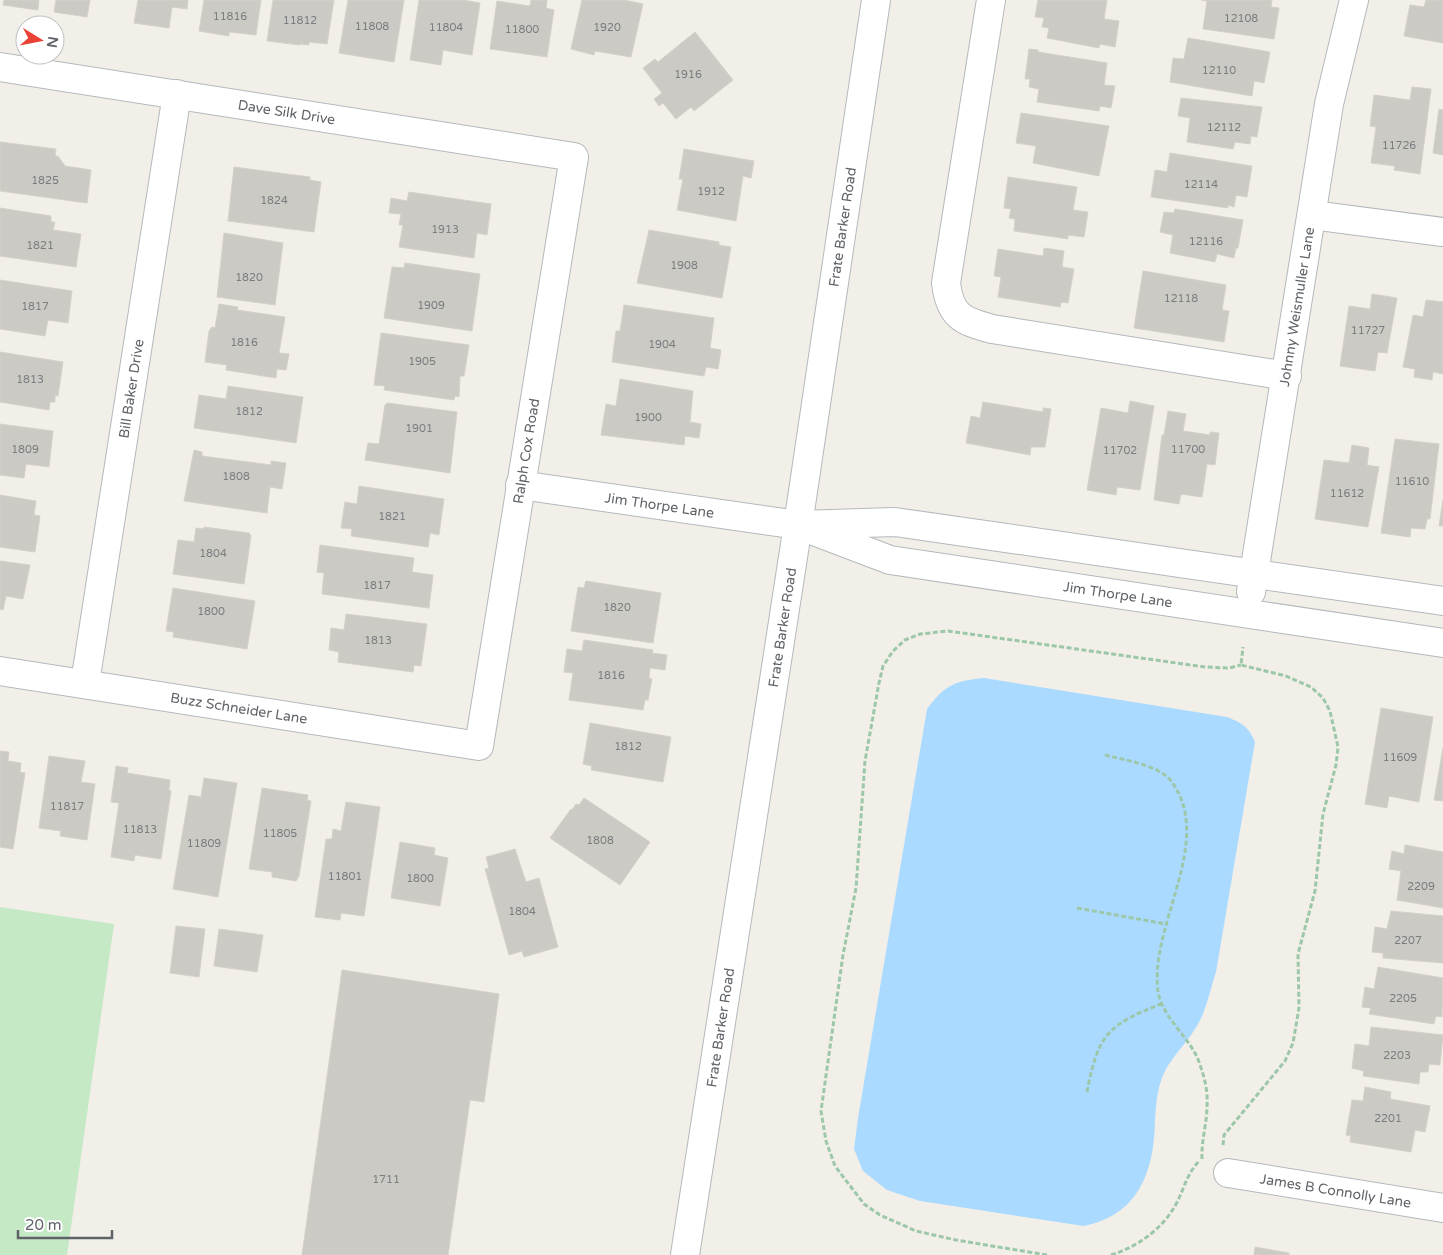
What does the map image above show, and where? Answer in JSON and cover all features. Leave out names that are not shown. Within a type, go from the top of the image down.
[{"type":"street","name":"Frate Barker Road","points":[[685,1255],[798,525],[876,0]]},
{"type":"street","points":[[991,0],[946,283],[948,301],[956,314],[973,324],[992,329],[1287,376]]},
{"type":"street","name":"Johnny Weismuller Lane","points":[[1247,614],[1287,376],[1329,104],[1354,0]]},
{"type":"street","name":"Dave Silk Drive","points":[[0,67],[574,157]]},
{"type":"street","name":"Bill Baker Drive","points":[[85,684],[176,94]]},
{"type":"street","name":"Ralph Cox Road","points":[[479,746],[574,157]]},
{"type":"street","points":[[1312,215],[1443,232]]},
{"type":"street","name":"Jim Thorpe Lane","points":[[520,485],[798,525],[895,522],[1443,601]]},
{"type":"street","name":"Jim Thorpe Lane","points":[[798,525],[890,560],[1443,643]]},
{"type":"street","name":"Buzz Schneider Lane","points":[[0,671],[479,746]]},
{"type":"street","name":"James B Connolly Lane","points":[[1228,1161],[1443,1208]]},
{"type":"path","points":[[1047,1255],[956,1240],[916,1231],[880,1215],[864,1204],[850,1188],[835,1166],[826,1142],[821,1111],[825,1068],[856,888],[865,761],[884,666],[893,651],[905,640],[920,634],[948,631],[1204,667],[1229,668],[1241,666],[1286,676],[1311,687],[1323,698],[1330,711],[1338,747],[1336,765],[1323,814],[1315,891],[1298,954],[1299,1008],[1293,1043],[1285,1061],[1233,1121],[1222,1141],[1215,1147]]},
{"type":"path","points":[[1241,666],[1243,647]]},
{"type":"path","points":[[1105,756],[1139,763],[1156,771],[1171,780],[1180,800],[1186,822],[1187,844],[1183,867],[1166,924],[1158,975],[1161,1004],[1190,1043],[1202,1072],[1207,1090],[1207,1108],[1202,1158],[1206,1164],[1216,1169],[1228,1161],[1222,1141]]},
{"type":"path","points":[[1077,908],[1166,924]]},
{"type":"path","points":[[1087,1092],[1093,1059],[1099,1044],[1108,1033],[1132,1015],[1161,1004]]},
{"type":"path","points":[[1111,1255],[1129,1249],[1151,1234],[1175,1206],[1192,1169],[1207,1153]]},
{"type":"green space","points":[[0,907],[114,924],[67,1255],[0,1255]]},
{"type":"water","points":[[984,678],[1227,717],[1244,726],[1255,742],[1216,972],[1205,1009],[1199,1023],[1169,1064],[1161,1080],[1158,1091],[1151,1158],[1147,1172],[1136,1195],[1128,1204],[1109,1217],[1084,1226],[920,1201],[887,1190],[863,1171],[854,1149],[927,709],[945,689],[965,681]]},
{"type":"building","points":[[4,0],[39,0],[38,10],[3,5]]},
{"type":"building","points":[[56,0],[90,0],[87,17],[54,12]]},
{"type":"building","points":[[138,0],[188,0],[187,9],[172,7],[169,28],[134,23]]},
{"type":"building","points":[[204,0],[261,0],[256,35],[229,32],[229,36],[199,31]]},
{"type":"building","points":[[273,0],[334,0],[327,44],[309,42],[309,45],[300,45],[267,41]]},
{"type":"building","points":[[348,0],[404,0],[394,62],[339,53]]},
{"type":"building","points":[[419,0],[463,0],[480,3],[472,55],[443,50],[441,65],[410,60]]},
{"type":"building","points":[[531,0],[547,0],[546,8],[554,10],[547,57],[490,49],[497,1],[530,6]]},
{"type":"building","points":[[582,0],[624,0],[643,4],[631,57],[595,51],[594,55],[571,49]]},
{"type":"building","points":[[1038,0],[1107,0],[1104,19],[1119,21],[1115,47],[1100,44],[1099,48],[1047,38],[1049,28],[1042,27],[1044,18],[1035,17]]},
{"type":"building","points":[[1201,0],[1272,0],[1271,7],[1279,8],[1274,39],[1203,29],[1207,1]]},
{"type":"building","points":[[1426,0],[1443,0],[1443,43],[1404,36],[1410,5],[1424,7]]},
{"type":"building","points":[[695,32],[733,80],[694,111],[691,107],[676,119],[663,103],[659,106],[654,99],[662,93],[643,68],[655,59],[658,62]]},
{"type":"building","points":[[1188,38],[1270,52],[1264,83],[1254,81],[1252,96],[1170,82],[1173,58],[1184,59]]},
{"type":"building","points":[[1029,49],[1107,63],[1104,85],[1115,86],[1111,108],[1100,106],[1099,111],[1037,102],[1039,89],[1029,87],[1030,79],[1025,79]]},
{"type":"building","points":[[1412,87],[1431,89],[1420,174],[1394,170],[1395,166],[1371,163],[1376,127],[1370,126],[1374,95],[1410,100]]},
{"type":"building","points":[[1181,98],[1262,107],[1257,137],[1251,136],[1250,144],[1235,142],[1233,149],[1187,142],[1190,118],[1178,116]]},
{"type":"building","points":[[1439,109],[1443,110],[1443,155],[1433,153]]},
{"type":"building","points":[[1021,113],[1109,126],[1099,176],[1033,163],[1036,146],[1016,143]]},
{"type":"building","points":[[0,142],[56,149],[55,156],[58,156],[65,166],[91,170],[87,203],[0,191]]},
{"type":"building","points":[[684,149],[754,161],[751,178],[743,176],[736,221],[677,210],[683,179],[679,179]]},
{"type":"building","points":[[1170,153],[1252,166],[1247,197],[1236,195],[1234,207],[1228,205],[1228,208],[1151,197],[1155,170],[1167,172]]},
{"type":"building","points":[[234,167],[310,177],[310,180],[321,182],[314,232],[228,221]]},
{"type":"building","points":[[1008,177],[1077,187],[1073,210],[1088,212],[1084,237],[1068,235],[1068,239],[1014,231],[1015,219],[1009,218],[1011,209],[1004,208]]},
{"type":"building","points":[[409,192],[491,204],[487,235],[477,233],[474,258],[399,247],[403,225],[399,225],[401,214],[389,213],[391,198],[407,201]]},
{"type":"building","points":[[0,208],[51,216],[51,222],[55,222],[53,230],[81,234],[76,267],[0,256]]},
{"type":"building","points":[[1175,209],[1243,220],[1238,248],[1236,248],[1234,258],[1217,254],[1215,262],[1170,253],[1173,235],[1160,232],[1164,212],[1174,213]]},
{"type":"building","points":[[649,230],[719,242],[719,245],[731,247],[722,298],[637,283]]},
{"type":"building","points":[[224,233],[283,243],[275,305],[217,297]]},
{"type":"building","points":[[1044,248],[1064,251],[1062,267],[1074,269],[1068,303],[1061,302],[1060,307],[998,297],[1001,277],[994,276],[998,249],[1043,256]]},
{"type":"building","points":[[405,263],[480,274],[472,331],[384,318],[392,267],[404,268]]},
{"type":"building","points":[[1143,271],[1226,285],[1222,310],[1229,311],[1224,342],[1134,328]]},
{"type":"building","points":[[0,280],[72,291],[68,323],[48,320],[45,336],[0,329]]},
{"type":"building","points":[[1372,294],[1397,298],[1387,353],[1378,352],[1375,371],[1340,366],[1349,306],[1370,309]]},
{"type":"building","points":[[1426,300],[1443,302],[1443,374],[1433,372],[1432,380],[1414,377],[1415,369],[1403,367],[1413,315],[1423,317]]},
{"type":"building","points":[[219,304],[238,307],[237,310],[285,317],[279,353],[289,354],[286,370],[277,369],[276,378],[226,370],[227,365],[205,362],[209,331],[212,327],[215,328]]},
{"type":"building","points":[[624,305],[714,318],[710,348],[721,350],[718,369],[706,367],[704,376],[612,362],[616,331],[620,331]]},
{"type":"building","points":[[381,333],[469,345],[464,376],[460,376],[459,397],[455,396],[454,400],[384,390],[385,386],[374,385]]},
{"type":"building","points":[[0,352],[63,362],[58,396],[55,395],[55,402],[50,402],[49,410],[0,402]]},
{"type":"building","points":[[620,379],[693,391],[690,422],[701,424],[699,438],[685,436],[684,445],[601,435],[606,404],[616,406]]},
{"type":"building","points":[[228,386],[303,397],[296,443],[194,428],[199,395],[226,399]]},
{"type":"building","points":[[1130,401],[1154,406],[1140,490],[1117,487],[1116,495],[1087,490],[1101,408],[1128,413]]},
{"type":"building","points":[[983,402],[1043,412],[1043,408],[1051,409],[1045,447],[1031,447],[1030,455],[966,443],[971,416],[980,418]]},
{"type":"building","points":[[387,403],[457,412],[450,473],[365,460],[368,443],[379,444],[385,405]]},
{"type":"building","points":[[1168,411],[1186,414],[1183,431],[1210,435],[1210,432],[1219,433],[1215,465],[1207,464],[1202,497],[1181,494],[1179,504],[1154,500],[1162,435],[1164,435]]},
{"type":"building","points":[[0,424],[53,431],[49,467],[26,464],[24,478],[0,475]]},
{"type":"building","points":[[1395,439],[1439,444],[1430,519],[1427,519],[1425,529],[1411,528],[1410,537],[1381,533]]},
{"type":"building","points":[[1352,445],[1369,448],[1367,465],[1379,467],[1368,527],[1315,519],[1324,460],[1349,463]]},
{"type":"building","points":[[194,450],[202,452],[202,456],[271,465],[271,461],[286,463],[282,489],[270,487],[267,513],[184,501]]},
{"type":"building","points":[[359,486],[444,499],[439,535],[430,533],[428,547],[351,536],[352,529],[341,528],[345,502],[357,504]]},
{"type":"building","points":[[0,495],[36,501],[34,515],[40,516],[35,552],[0,547]]},
{"type":"building","points":[[1443,500],[1443,526],[1439,526]]},
{"type":"building","points":[[204,527],[249,533],[251,536],[244,584],[173,574],[178,540],[194,542],[196,528],[204,529]]},
{"type":"building","points":[[320,545],[414,558],[412,572],[433,575],[429,608],[322,594],[324,573],[317,572]]},
{"type":"building","points":[[0,561],[30,565],[23,599],[6,596],[3,610],[0,609]]},
{"type":"building","points":[[586,581],[661,593],[653,643],[571,631],[578,587],[584,588]]},
{"type":"building","points":[[173,588],[255,601],[247,649],[173,637],[174,632],[166,631]]},
{"type":"building","points":[[346,614],[427,624],[421,666],[414,665],[413,672],[338,662],[339,652],[329,650],[331,628],[344,630]]},
{"type":"building","points":[[584,640],[653,650],[652,653],[667,655],[665,670],[650,668],[649,678],[652,679],[648,700],[645,700],[643,710],[569,700],[573,673],[564,672],[567,649],[582,651]]},
{"type":"building","points":[[1381,708],[1433,717],[1419,802],[1389,796],[1387,808],[1365,804]]},
{"type":"building","points":[[590,723],[671,737],[663,782],[591,770],[592,766],[583,764]]},
{"type":"building","points":[[1443,748],[1443,801],[1434,800]]},
{"type":"building","points":[[0,751],[9,752],[8,761],[21,763],[20,772],[25,773],[13,849],[0,847]]},
{"type":"building","points":[[49,756],[85,761],[81,782],[95,784],[87,840],[60,836],[61,831],[39,828]]},
{"type":"building","points":[[116,766],[128,768],[127,773],[170,780],[169,790],[171,791],[161,859],[135,855],[134,861],[111,857],[119,803],[111,802]]},
{"type":"building","points":[[204,778],[237,783],[218,897],[173,889],[189,795],[201,797]]},
{"type":"building","points":[[262,788],[308,795],[307,800],[311,801],[299,876],[296,881],[272,877],[272,872],[249,869]]},
{"type":"building","points":[[584,798],[650,842],[620,885],[550,838],[571,809],[576,804],[579,805]]},
{"type":"building","points":[[346,802],[380,807],[364,916],[341,913],[340,920],[315,917],[326,839],[332,839],[333,829],[341,831]]},
{"type":"building","points":[[400,842],[435,848],[434,855],[448,858],[440,906],[391,898]]},
{"type":"building","points":[[1405,845],[1443,852],[1443,908],[1397,900],[1401,871],[1389,869],[1392,851],[1404,854]]},
{"type":"building","points":[[515,849],[526,882],[539,878],[558,947],[524,957],[522,951],[509,955],[485,869],[489,868],[486,857]]},
{"type":"building","points":[[1391,911],[1443,916],[1443,963],[1383,958],[1383,953],[1372,952],[1375,927],[1387,929]]},
{"type":"building","points":[[176,926],[205,929],[199,977],[170,973]]},
{"type":"building","points":[[219,929],[263,935],[257,972],[214,966]]},
{"type":"building","points":[[1378,967],[1443,978],[1442,1017],[1436,1016],[1434,1024],[1369,1014],[1371,1008],[1362,1007],[1365,987],[1374,989]]},
{"type":"building","points":[[342,970],[499,994],[484,1102],[470,1100],[448,1255],[302,1255]]},
{"type":"building","points":[[1371,1027],[1443,1035],[1440,1065],[1429,1064],[1428,1072],[1420,1072],[1419,1084],[1363,1076],[1364,1071],[1352,1068],[1355,1044],[1369,1046]]},
{"type":"building","points":[[1365,1087],[1391,1092],[1390,1099],[1430,1106],[1425,1132],[1415,1130],[1411,1152],[1350,1142],[1351,1136],[1346,1135],[1352,1100],[1363,1101]]},
{"type":"building","points":[[1255,1247],[1289,1253],[1289,1255],[1254,1255]]}]
